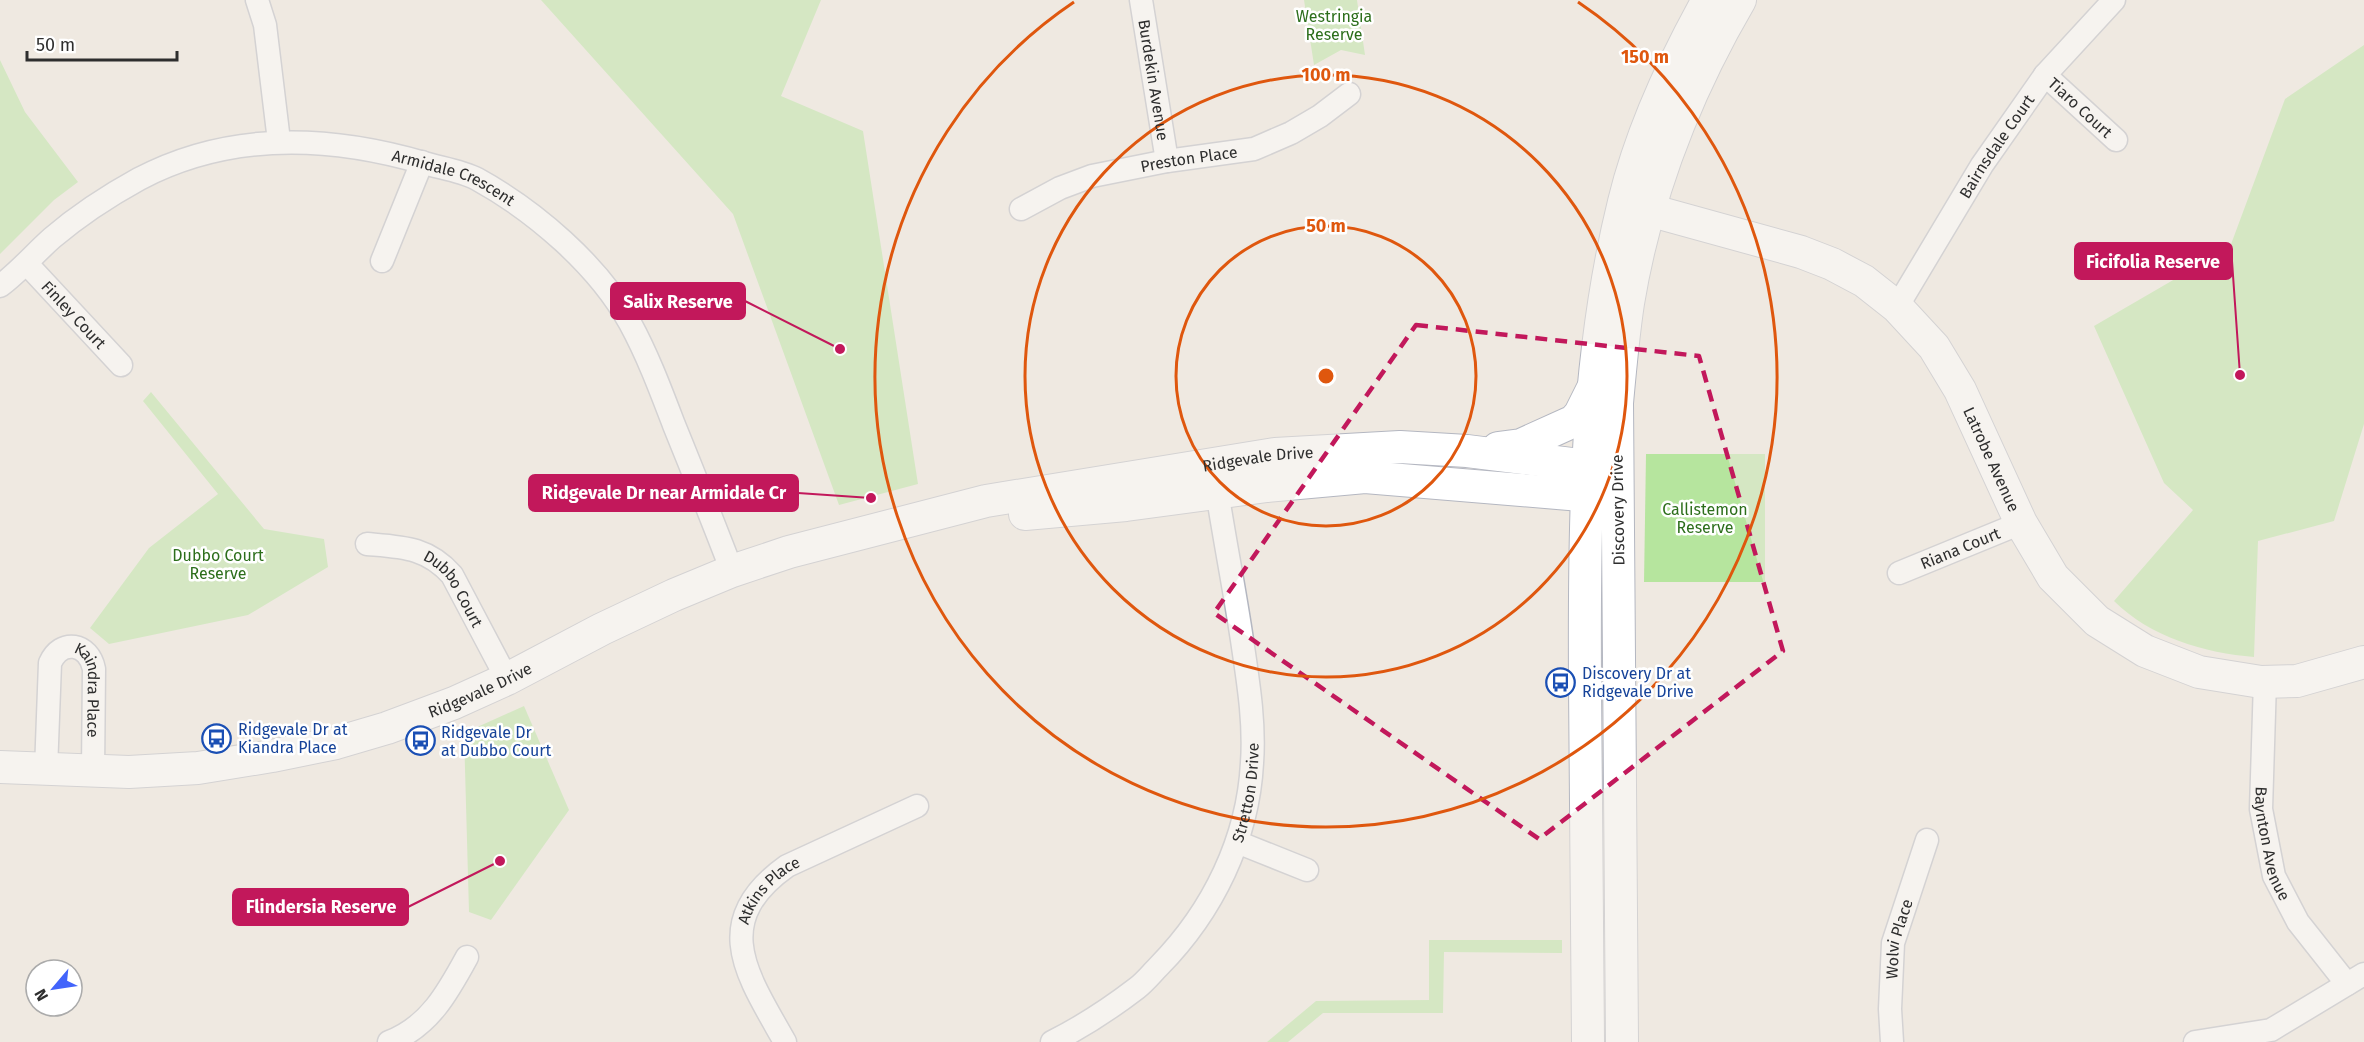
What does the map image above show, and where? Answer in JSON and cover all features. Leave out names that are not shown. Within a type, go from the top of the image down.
[{"type":"street","points":[[257,0],[265,25],[279,141]]},
{"type":"street","name":"Burdekin Avenue","points":[[1142,0],[1167,161]]},
{"type":"street","name":"Discovery Drive","points":[[1597,476],[1617,403],[1637,205],[1657,104],[1708,0]]},
{"type":"street","name":"Discovery Drive","points":[[1588,1042],[1597,476],[1593,389],[1605,288],[1637,205],[1684,107],[1740,0]]},
{"type":"street","name":"Bairnsdale Court","points":[[1897,307],[1982,165],[2044,75],[2114,0]]},
{"type":"street","name":"Tiaro Court","points":[[2044,75],[2116,140]]},
{"type":"street","name":"Preston Place","points":[[1021,209],[1060,188],[1092,176],[1167,161],[1254,149],[1291,133],[1320,116],[1349,94]]},
{"type":"street","name":"Armidale Crescent","points":[[0,286],[86,210],[140,178],[172,164],[224,149],[279,141],[338,143],[379,150],[475,178],[515,203],[578,256],[604,286],[629,322],[653,372],[732,571]]},
{"type":"street","points":[[382,261],[422,162]]},
{"type":"street","name":"Latrobe Avenue","points":[[1637,205],[1812,256],[1864,281],[1897,307],[1934,347],[1960,390],[2021,523],[2053,577],[2097,621],[2145,651],[2199,672],[2265,681],[2296,681],[2364,662]]},
{"type":"street","name":"Finley Court","points":[[27,264],[121,365]]},
{"type":"street","points":[[1467,451],[1521,445],[1559,429],[1580,414],[1593,389]]},
{"type":"street","name":"Ridgevale Drive","points":[[1215,479],[1275,454],[1400,447],[1467,451],[1597,476]]},
{"type":"street","name":"Discovery Drive","points":[[1597,476],[1619,497],[1622,1042]]},
{"type":"street","name":"Ridgevale Drive","points":[[0,767],[93,772],[198,768],[336,743],[387,728],[454,703],[507,679],[602,629],[732,571],[789,552],[986,501],[1215,479],[1365,477],[1528,489],[1597,476]]},
{"type":"street","name":"Stretton Drive","points":[[1052,1042],[1075,1030],[1138,987],[1174,951],[1199,919],[1220,883],[1237,842],[1249,796],[1252,723],[1245,660],[1215,479]]},
{"type":"street","name":"Riana Court","points":[[1899,573],[2021,523]]},
{"type":"street","name":"Dubbo Court","points":[[367,544],[410,548],[441,564],[452,576],[507,679]]},
{"type":"street","name":"Kaindra Place","points":[[46,770],[50,663],[58,651],[71,646],[84,651],[92,662],[93,772]]},
{"type":"street","name":"Baynton Avenue","points":[[2265,681],[2261,809],[2274,876],[2298,922],[2356,979]]},
{"type":"street","name":"Atkins Place","points":[[785,1042],[753,985],[745,968],[741,949],[742,930],[747,911],[757,893],[787,866],[917,806]]},
{"type":"street","name":"Wolvi Place","points":[[1892,1042],[1890,1009],[1893,944],[1927,840]]},
{"type":"street","points":[[1237,842],[1307,870]]},
{"type":"street","points":[[389,1042],[422,1023],[448,994],[467,957]]},
{"type":"street","points":[[2195,1042],[2271,1030],[2356,979]]},
{"type":"highlighted area","points":[[1416,325],[1699,356],[1783,651],[1539,839],[1214,613]]},
{"type":"green space","points":[[541,0],[821,0],[781,96],[863,131],[918,484],[839,505],[733,214]]},
{"type":"green space","name":"Westringia Reserve","points":[[1304,0],[1357,0],[1365,55],[1341,50],[1314,65]]},
{"type":"green space","points":[[2364,45],[2364,424],[2334,521],[2258,541],[2254,657],[2217,652],[2161,633],[2128,614],[2114,601],[2193,510],[2164,483],[2094,326],[2230,247],[2285,99]]},
{"type":"green space","points":[[0,60],[25,112],[78,182],[54,200],[0,254]]},
{"type":"green space","name":"Dubbo Court Reserve","points":[[151,392],[264,529],[324,539],[328,567],[248,615],[109,644],[90,628],[149,548],[218,494],[143,401]]},
{"type":"green space","name":"Callistemon Reserve","points":[[1646,454],[1765,454],[1765,582],[1644,582]]},
{"type":"green space","points":[[524,706],[569,810],[491,920],[469,912],[464,733]]},
{"type":"green space","points":[[1429,940],[1562,940],[1562,953],[1444,952],[1443,1013],[1323,1013],[1288,1042],[1267,1042],[1316,1001],[1429,1000]]},
{"type":"place","name":"Salix Reserve","points":[[840,349]]},
{"type":"place","name":"Ficifolia Reserve","points":[[2240,375]]},
{"type":"place","name":"Ridgevale Dr near Armidale Cr","points":[[871,498]]},
{"type":"place","name":"Discovery Dr at Ridgevale Drive","points":[[1561,682]]},
{"type":"place","name":"Ridgevale Dr at Kiandra Place","points":[[217,738]]},
{"type":"place","name":"Ridgevale Dr at Dubbo Court","points":[[420,741]]},
{"type":"place","name":"Flindersia Reserve","points":[[500,861]]}]
